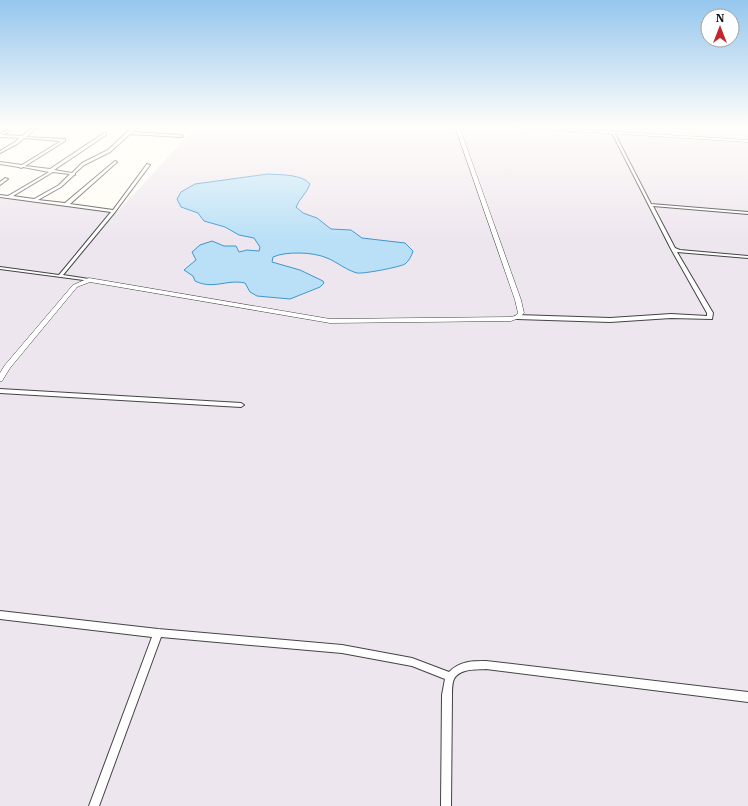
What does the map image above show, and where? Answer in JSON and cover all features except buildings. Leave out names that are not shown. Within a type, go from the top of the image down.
[{"type":"street","points":[[0,164],[74,174]]},
{"type":"street","points":[[21,166],[25,164]]},
{"type":"street","points":[[8,197],[62,164]]},
{"type":"street","points":[[35,200],[60,186],[84,164]]},
{"type":"street","points":[[66,205],[113,164]]},
{"type":"street","points":[[470,164],[518,300],[521,313],[517,317]]},
{"type":"street","points":[[0,268],[89,280],[330,321],[437,321],[511,319],[517,317],[610,320],[671,316],[710,318],[710,313],[674,250],[629,164]]},
{"type":"street","points":[[60,276],[114,211],[148,165]]},
{"type":"street","points":[[0,184],[6,179]]},
{"type":"street","points":[[0,196],[114,211]]},
{"type":"street","points":[[651,205],[748,213]]},
{"type":"street","points":[[674,250],[748,257]]},
{"type":"street","points":[[0,380],[7,367],[75,286],[89,280]]},
{"type":"street","points":[[0,391],[241,405]]},
{"type":"street","points":[[0,615],[158,633],[342,649],[412,662],[450,677]]},
{"type":"street","points":[[94,806],[158,633]]},
{"type":"street","points":[[446,806],[447,696],[450,677],[458,669],[467,666],[486,665],[748,697]]},
{"type":"shaded area","points":[[162,164],[748,164],[748,806],[0,806],[0,198],[119,210]]},
{"type":"water","points":[[268,174],[302,178],[310,184],[296,207],[303,213],[317,218],[331,229],[351,230],[362,238],[405,243],[413,251],[410,258],[405,264],[402,265],[357,273],[327,258],[315,254],[292,253],[273,257],[272,262],[300,270],[323,281],[324,283],[320,287],[290,299],[257,296],[250,292],[245,283],[232,282],[208,285],[195,281],[193,276],[184,270],[196,260],[192,252],[200,245],[212,241],[224,246],[236,246],[239,252],[247,250],[259,251],[260,247],[254,238],[239,235],[225,227],[204,221],[198,213],[181,207],[177,199],[181,192],[195,184]]}]
